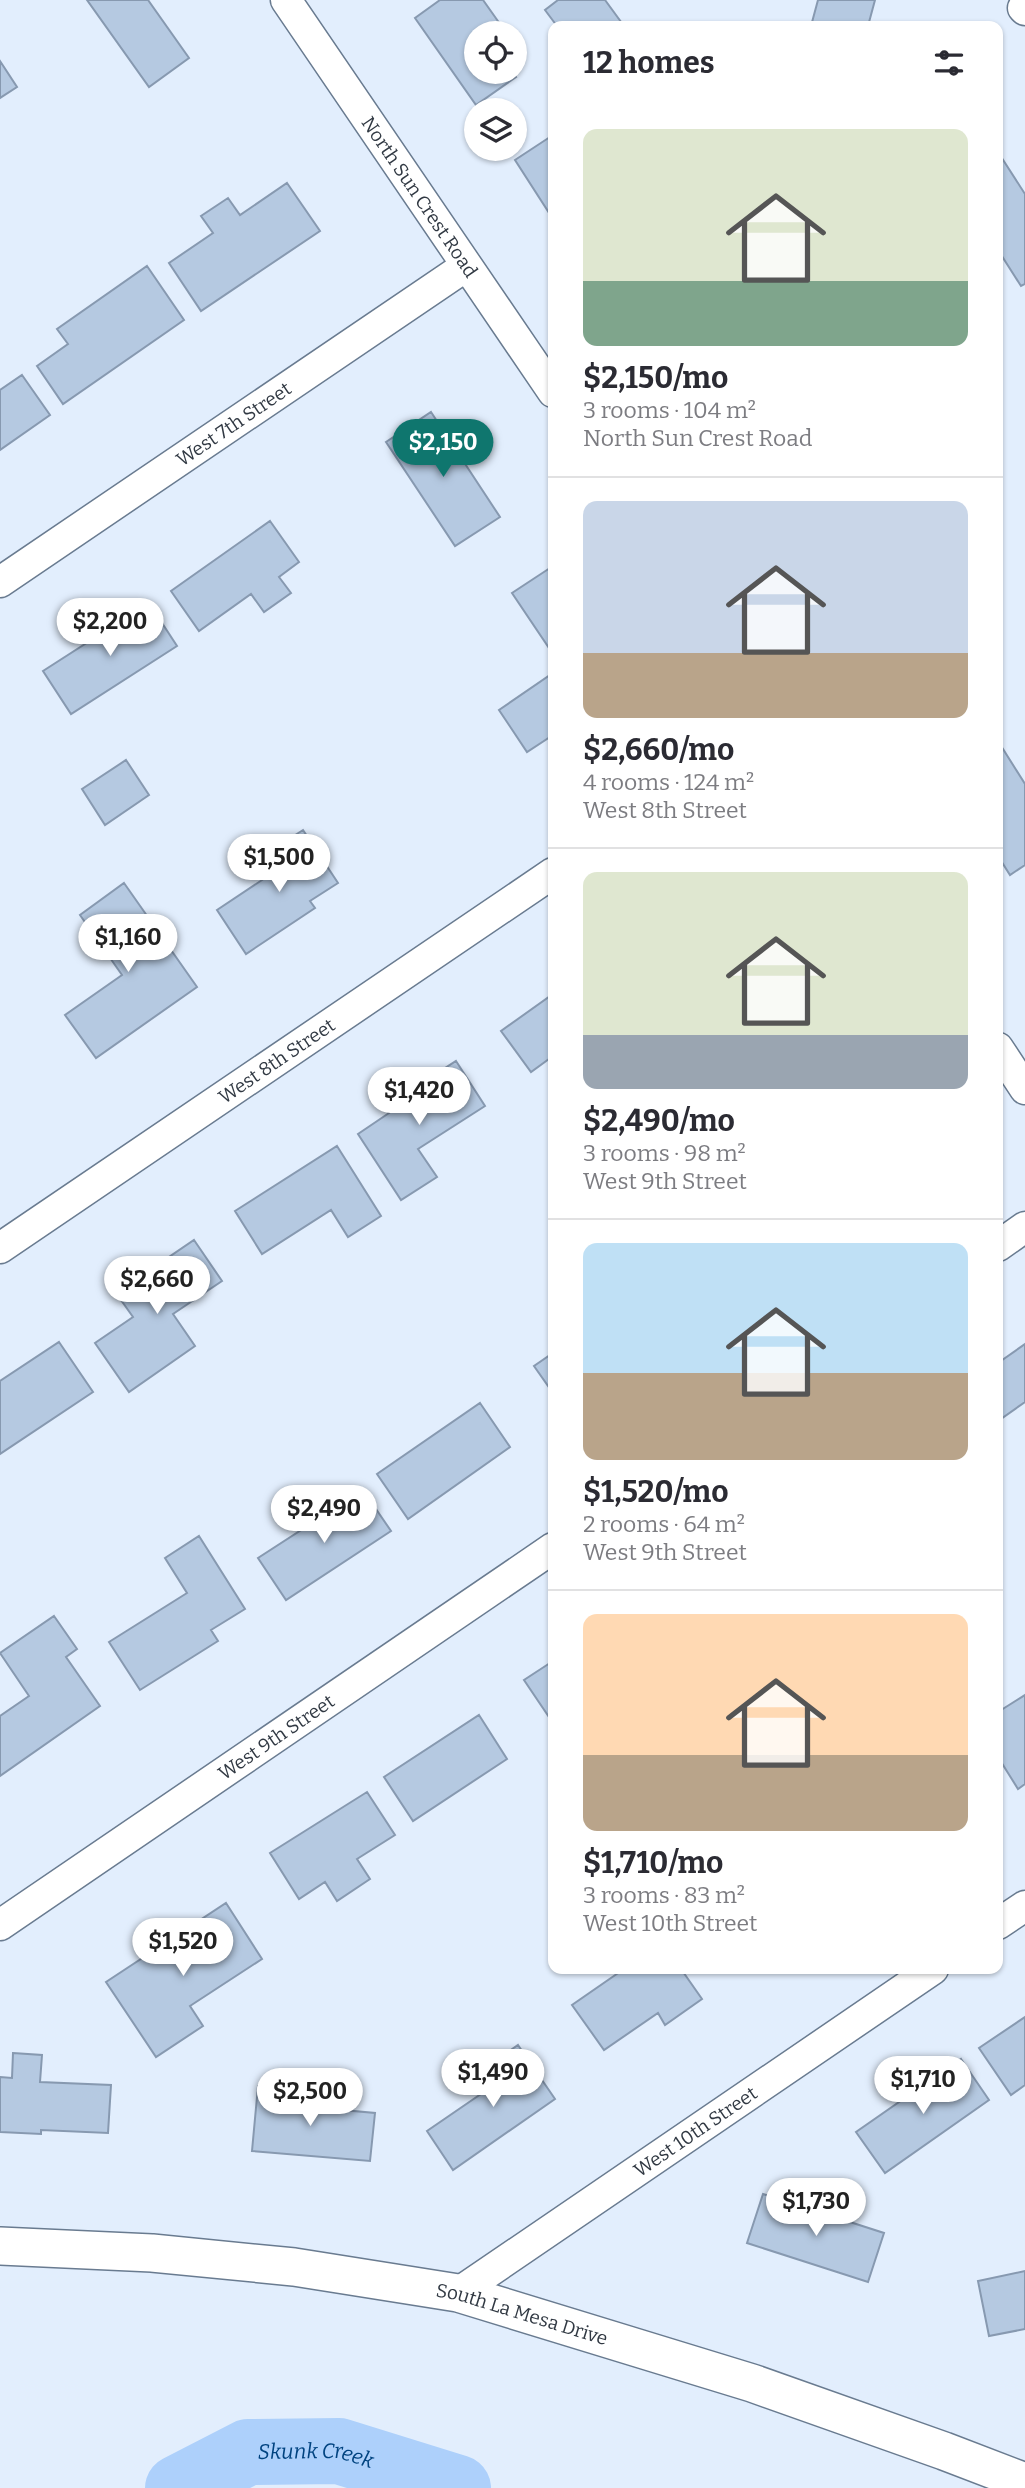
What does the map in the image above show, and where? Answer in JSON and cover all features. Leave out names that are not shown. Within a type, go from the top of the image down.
[{"type":"street","name":"North Sun Crest Road","points":[[286,0],[548,385]]},
{"type":"street","name":"West 7th Street","points":[[0,582],[466,265]]},
{"type":"street","name":"West 8th Street","points":[[0,1248],[548,876]]},
{"type":"street","points":[[1003,1056],[1025,1089]]},
{"type":"street","points":[[1003,1242],[1025,1227]]},
{"type":"street","name":"West 9th Street","points":[[0,1925],[548,1551]]},
{"type":"street","points":[[1003,1921],[1025,1906]]},
{"type":"street","name":"West 10th Street","points":[[458,2293],[926,1974]]},
{"type":"street","name":"South La Mesa Drive","points":[[0,2246],[152,2253],[294,2267],[458,2293],[752,2383],[1023,2479]]},
{"type":"building","points":[[87,0],[148,0],[189,58],[149,87]]},
{"type":"building","points":[[440,0],[483,0],[498,21],[464,21],[464,84],[506,84],[486,98],[471,98],[415,18]]},
{"type":"building","points":[[558,0],[605,0],[620,21],[553,21],[545,10]]},
{"type":"building","points":[[818,0],[875,0],[869,21],[812,21]]},
{"type":"building","points":[[0,61],[17,87],[0,98]]},
{"type":"building","points":[[548,138],[548,211],[516,161],[527,161],[527,152]]},
{"type":"building","points":[[1003,160],[1025,194],[1025,284],[1021,286],[1003,258]]},
{"type":"building","points":[[287,183],[320,231],[201,311],[169,263],[213,233],[201,216],[228,198],[240,215]]},
{"type":"building","points":[[147,266],[184,320],[63,404],[37,366],[68,344],[57,329]]},
{"type":"building","points":[[22,375],[50,415],[0,450],[0,390]]},
{"type":"building","points":[[431,412],[500,517],[455,546],[386,442]]},
{"type":"building","points":[[270,521],[299,562],[279,577],[291,593],[264,612],[251,594],[199,631],[171,591]]},
{"type":"building","points":[[548,569],[548,647],[512,593]]},
{"type":"building","points":[[149,603],[177,646],[71,714],[43,671]]},
{"type":"building","points":[[548,676],[548,738],[527,752],[499,710]]},
{"type":"building","points":[[1003,749],[1025,784],[1025,865],[1010,875],[1003,864]]},
{"type":"building","points":[[126,760],[149,795],[105,825],[82,789]]},
{"type":"building","points":[[303,830],[338,883],[310,901],[315,908],[246,954],[217,910],[280,868],[270,851]]},
{"type":"building","points":[[124,883],[197,987],[96,1058],[65,1015],[122,975],[80,915]]},
{"type":"building","points":[[548,998],[548,1060],[531,1072],[501,1031]]},
{"type":"building","points":[[456,1061],[485,1106],[418,1149],[437,1177],[401,1200],[358,1134],[389,1113],[385,1107]]},
{"type":"building","points":[[337,1146],[381,1216],[348,1237],[331,1210],[262,1254],[235,1211]]},
{"type":"building","points":[[194,1240],[222,1281],[173,1314],[195,1346],[129,1392],[95,1343],[133,1317],[116,1293]]},
{"type":"building","points":[[59,1342],[93,1392],[0,1454],[0,1381]]},
{"type":"building","points":[[1025,1344],[1025,1402],[1003,1417],[1003,1359]]},
{"type":"building","points":[[548,1356],[548,1386],[534,1366]]},
{"type":"building","points":[[480,1403],[510,1447],[408,1519],[377,1474]]},
{"type":"building","points":[[363,1490],[391,1531],[286,1600],[258,1558]]},
{"type":"building","points":[[199,1536],[245,1609],[211,1630],[218,1641],[140,1690],[109,1642],[187,1593],[165,1558]]},
{"type":"building","points":[[54,1616],[77,1649],[66,1657],[100,1706],[0,1776],[0,1716],[29,1696],[0,1653]]},
{"type":"building","points":[[548,1664],[548,1716],[524,1680]]},
{"type":"building","points":[[1025,1695],[1025,1784],[1018,1789],[1003,1765],[1003,1709]]},
{"type":"building","points":[[479,1715],[507,1759],[413,1821],[384,1777]]},
{"type":"building","points":[[367,1792],[395,1835],[357,1859],[370,1879],[337,1901],[325,1882],[299,1899],[270,1853]]},
{"type":"building","points":[[226,1903],[262,1959],[190,2006],[203,2026],[156,2057],[106,1982]]},
{"type":"building","points":[[617,1974],[684,1974],[702,1999],[665,2025],[658,2013],[604,2050],[572,2005]]},
{"type":"building","points":[[1025,2017],[1025,2085],[1011,2095],[979,2048]]},
{"type":"building","points":[[518,2045],[555,2099],[453,2170],[427,2131],[494,2085],[483,2069]]},
{"type":"building","points":[[13,2053],[42,2055],[40,2082],[111,2085],[108,2133],[41,2130],[41,2134],[0,2132],[0,2077],[12,2078]]},
{"type":"building","points":[[961,2059],[989,2100],[885,2173],[856,2132]]},
{"type":"building","points":[[258,2086],[300,2090],[299,2106],[375,2113],[370,2161],[252,2151]]},
{"type":"building","points":[[763,2194],[884,2233],[868,2282],[747,2243]]},
{"type":"building","points":[[1025,2271],[1025,2329],[989,2336],[978,2281]]},
{"type":"waterway","name":"Skunk Creek","points":[[178,2488],[248,2452],[339,2451],[458,2488]]}]
